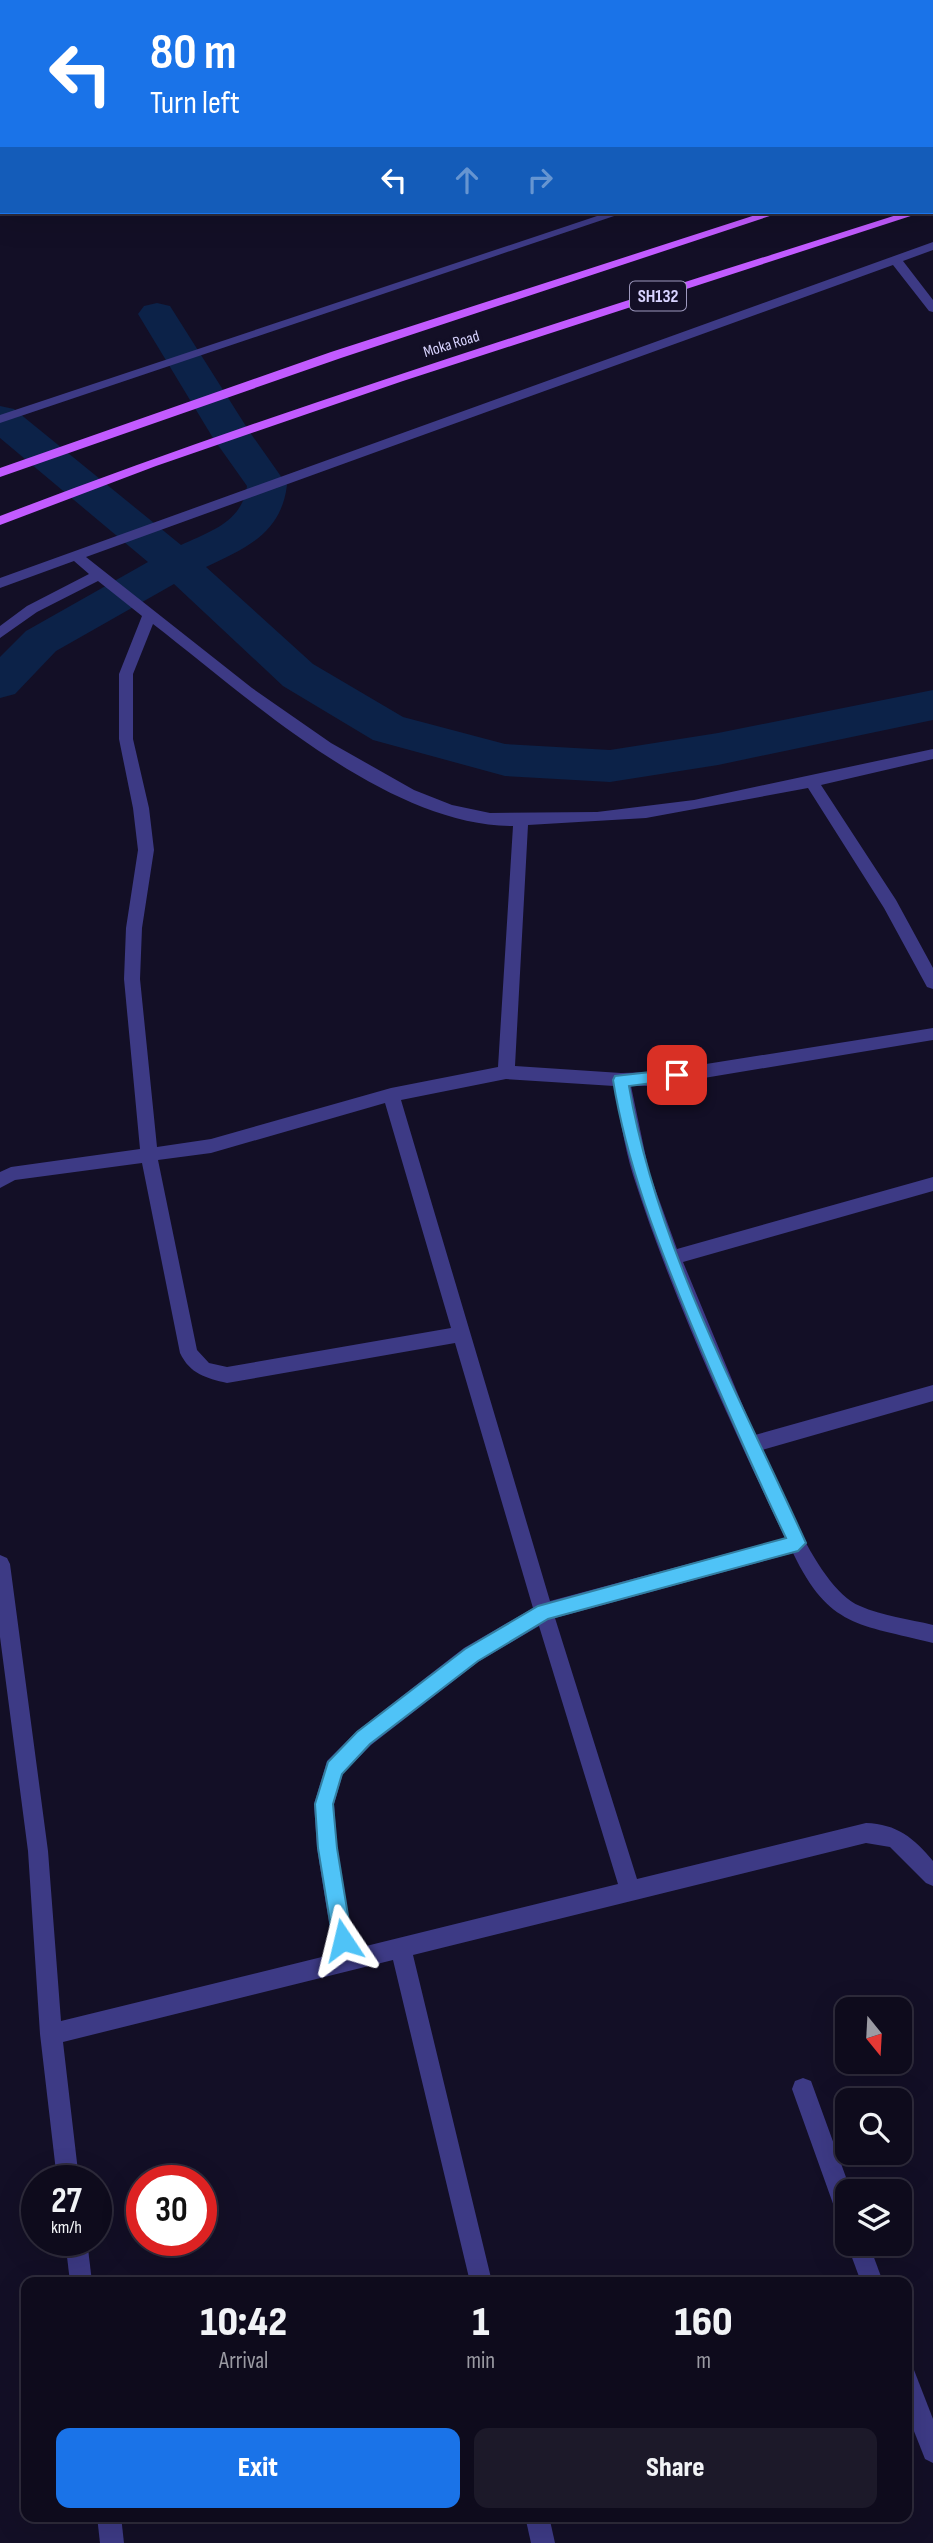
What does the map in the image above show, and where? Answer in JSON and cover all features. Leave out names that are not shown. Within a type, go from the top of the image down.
[{"type":"main road","name":"Moka Road","points":[[0,473],[335,355],[770,214]]},
{"type":"main road","name":"Moka Road","points":[[0,521],[151,463],[398,378],[911,214]]},
{"type":"street","points":[[0,419],[614,214]]},
{"type":"street","points":[[0,583],[933,246]]},
{"type":"street","points":[[895,259],[933,308]]},
{"type":"street","points":[[75,555],[250,694],[324,746],[379,778],[435,804],[491,819],[572,819],[664,811],[933,754]]},
{"type":"street","points":[[0,633],[32,609],[98,575]]},
{"type":"street","points":[[150,615],[126,674],[125,739],[141,808],[146,850],[134,928],[132,979],[149,1156],[189,1353],[204,1370],[227,1375],[463,1334]]},
{"type":"street","points":[[810,780],[890,904],[933,983]]},
{"type":"street","points":[[506,1072],[521,819]]},
{"type":"street","points":[[0,1181],[11,1174],[211,1146],[391,1095],[506,1072],[621,1080],[656,1079],[933,1034]]},
{"type":"street","points":[[621,1080],[641,1172],[672,1258],[750,1445],[811,1571],[830,1597],[854,1614],[933,1634]]},
{"type":"street","points":[[391,1095],[544,1612],[631,1892]]},
{"type":"street","points":[[672,1258],[933,1184]]},
{"type":"street","points":[[750,1445],[933,1393]]},
{"type":"street","points":[[346,1962],[327,1848],[324,1804],[334,1769],[364,1738],[471,1655],[544,1612],[798,1543]]},
{"type":"street","points":[[0,1564],[38,1851],[51,2034],[66,2165]]},
{"type":"street","points":[[51,2034],[866,1833],[886,1832],[905,1843],[933,1876]]},
{"type":"street","points":[[401,1949],[480,2277]]},
{"type":"street","points":[[803,2089],[835,2179]]},
{"type":"street","points":[[78,2256],[80,2277]]},
{"type":"street","points":[[862,2256],[870,2277]]},
{"type":"street","points":[[912,2394],[933,2451]]},
{"type":"street","points":[[110,2522],[112,2543]]},
{"type":"street","points":[[538,2522],[543,2543]]},
{"type":"waterway","points":[[157,314],[233,438],[267,485],[264,507],[236,536],[177,564]]},
{"type":"waterway","points":[[0,418],[177,564]]},
{"type":"waterway","points":[[0,683],[41,641],[177,564]]},
{"type":"waterway","points":[[177,564],[298,675],[389,729],[505,760],[610,766],[718,749],[933,705]]},
{"type":"route","points":[[343,1940],[327,1848],[324,1804],[334,1769],[364,1738],[471,1655],[544,1612],[798,1543],[750,1445],[672,1258],[641,1172],[628,1123],[621,1080],[656,1079],[677,1075]]}]
